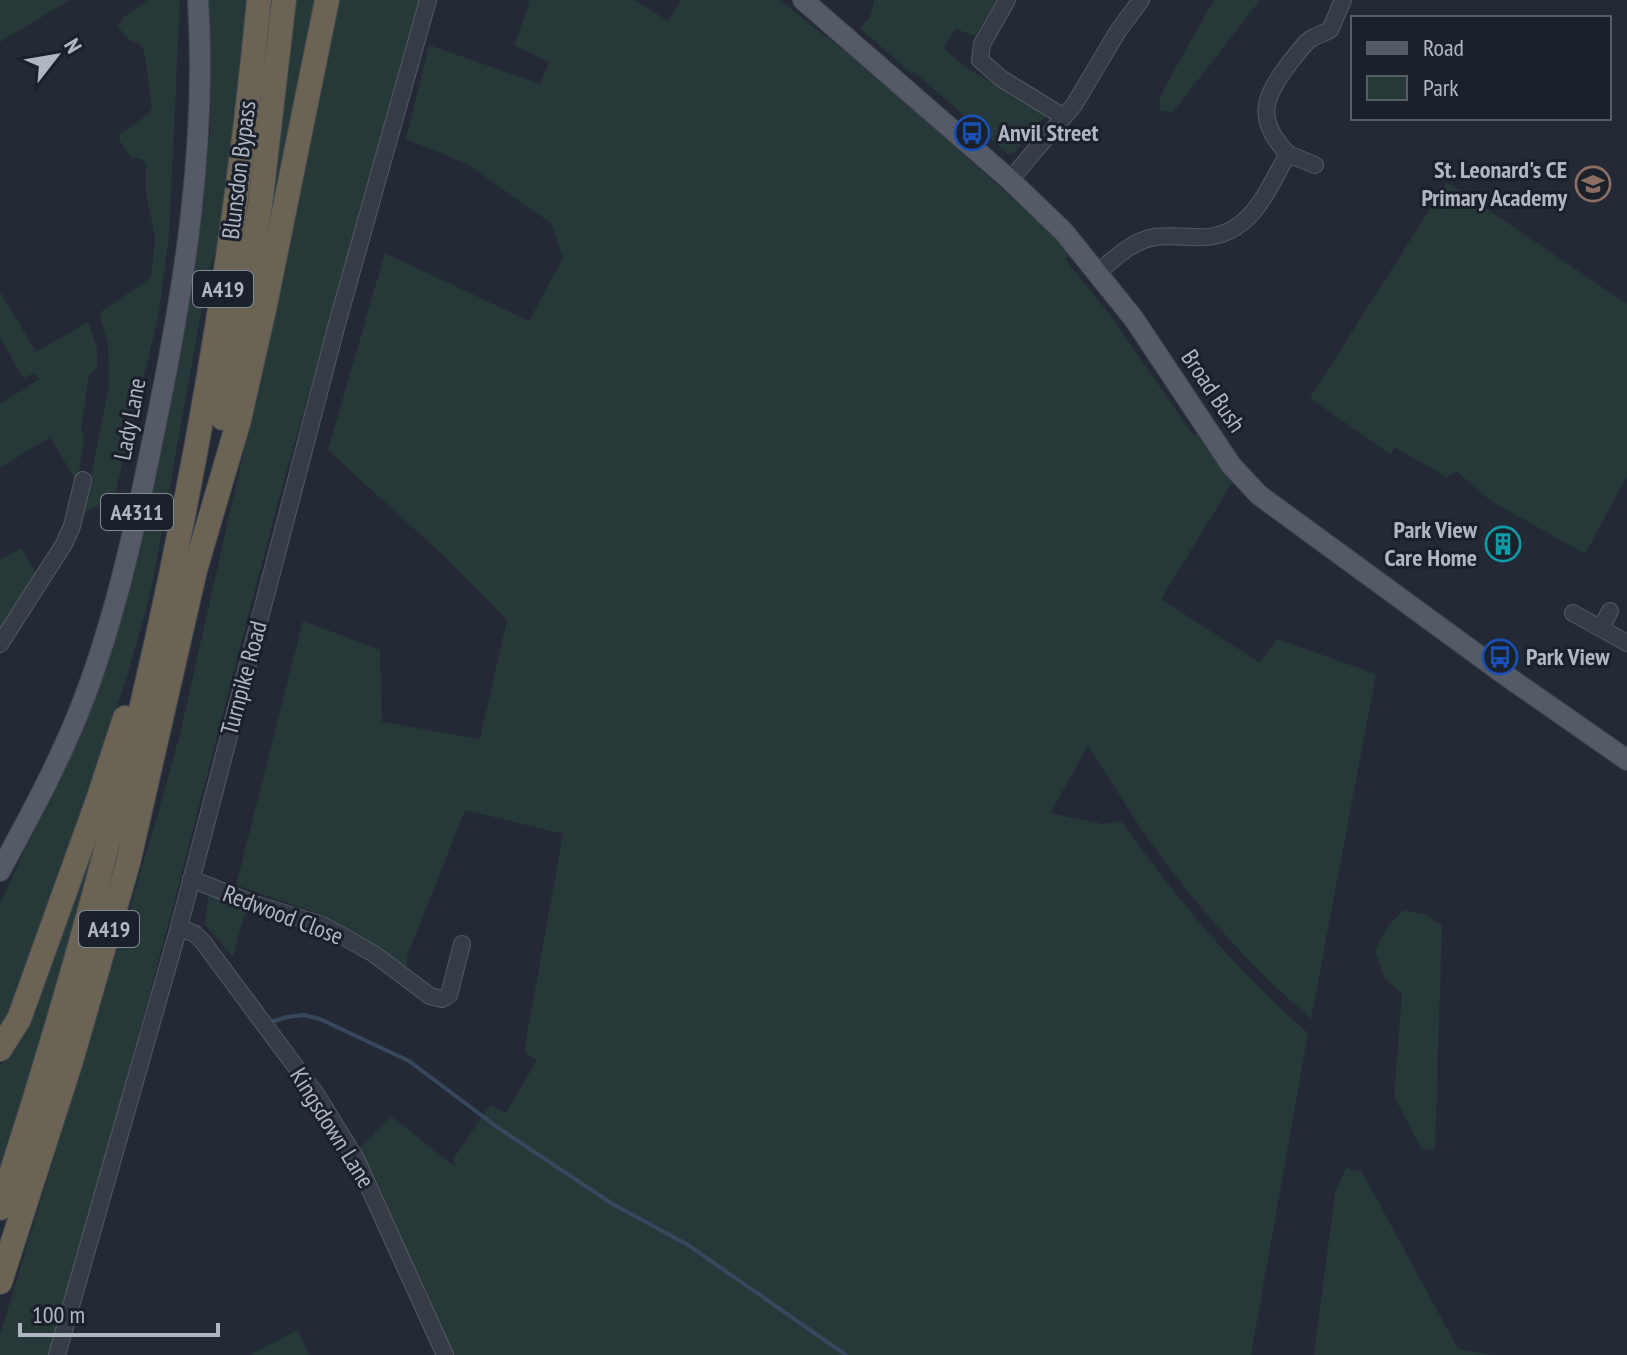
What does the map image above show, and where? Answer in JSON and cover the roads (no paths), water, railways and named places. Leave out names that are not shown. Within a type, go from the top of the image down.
[{"type":"highway","name":"Blunsdon Bypass","points":[[171,575],[215,343],[244,138],[259,0]]},
{"type":"highway","name":"Blunsdon Bypass","points":[[195,570],[260,206],[284,0]]},
{"type":"highway","name":"A419","points":[[0,1282],[71,1061],[128,863],[195,570],[239,420],[327,0]]},
{"type":"highway","name":"A419","points":[[0,1049],[19,1019],[93,815],[171,575]]},
{"type":"highway","name":"A419","points":[[0,1208],[54,1036],[105,855],[171,575]]},
{"type":"main road","name":"Lady Lane","points":[[0,871],[56,765],[78,715],[105,640],[131,542],[162,394],[192,214],[200,123],[198,0]]},
{"type":"main road","name":"Broad Bush","points":[[803,0],[1010,180],[1064,232],[1134,319],[1231,465],[1259,495],[1627,760]]},
{"type":"street","name":"Turnpike Road","points":[[57,1355],[179,927],[337,324],[428,0]]},
{"type":"street","points":[[1007,0],[982,44],[980,60],[1002,79],[1064,117]]},
{"type":"street","points":[[1010,180],[1083,93],[1118,31],[1141,0]]},
{"type":"street","points":[[1315,165],[1288,154],[1276,140],[1266,118],[1268,96],[1275,82],[1305,44],[1314,36],[1330,30],[1343,0]]},
{"type":"street","points":[[1098,273],[1119,255],[1146,240],[1161,237],[1208,238],[1233,229],[1250,215],[1288,154]]},
{"type":"street","points":[[0,644],[64,544],[72,526],[83,480]]},
{"type":"street","points":[[1601,628],[1610,611]]},
{"type":"street","points":[[1573,613],[1627,643]]},
{"type":"street","name":"Redwood Close","points":[[191,879],[255,904],[323,925],[374,954],[430,996],[442,999],[449,995],[462,944]]},
{"type":"street","name":"Kingsdown Lane","points":[[179,927],[195,934],[203,942],[331,1117],[366,1180],[445,1355]]},
{"type":"waterway","points":[[271,1022],[303,1015],[320,1019],[409,1061],[497,1127],[611,1203],[688,1245],[846,1355]]},
{"type":"place","name":"Anvil Street","points":[[972,133]]},
{"type":"place","name":"St. Leonard's CE Primary Academy","points":[[1593,184]]},
{"type":"place","name":"Park View Care Home","points":[[1503,544]]},
{"type":"place","name":"Park View","points":[[1500,657]]}]
